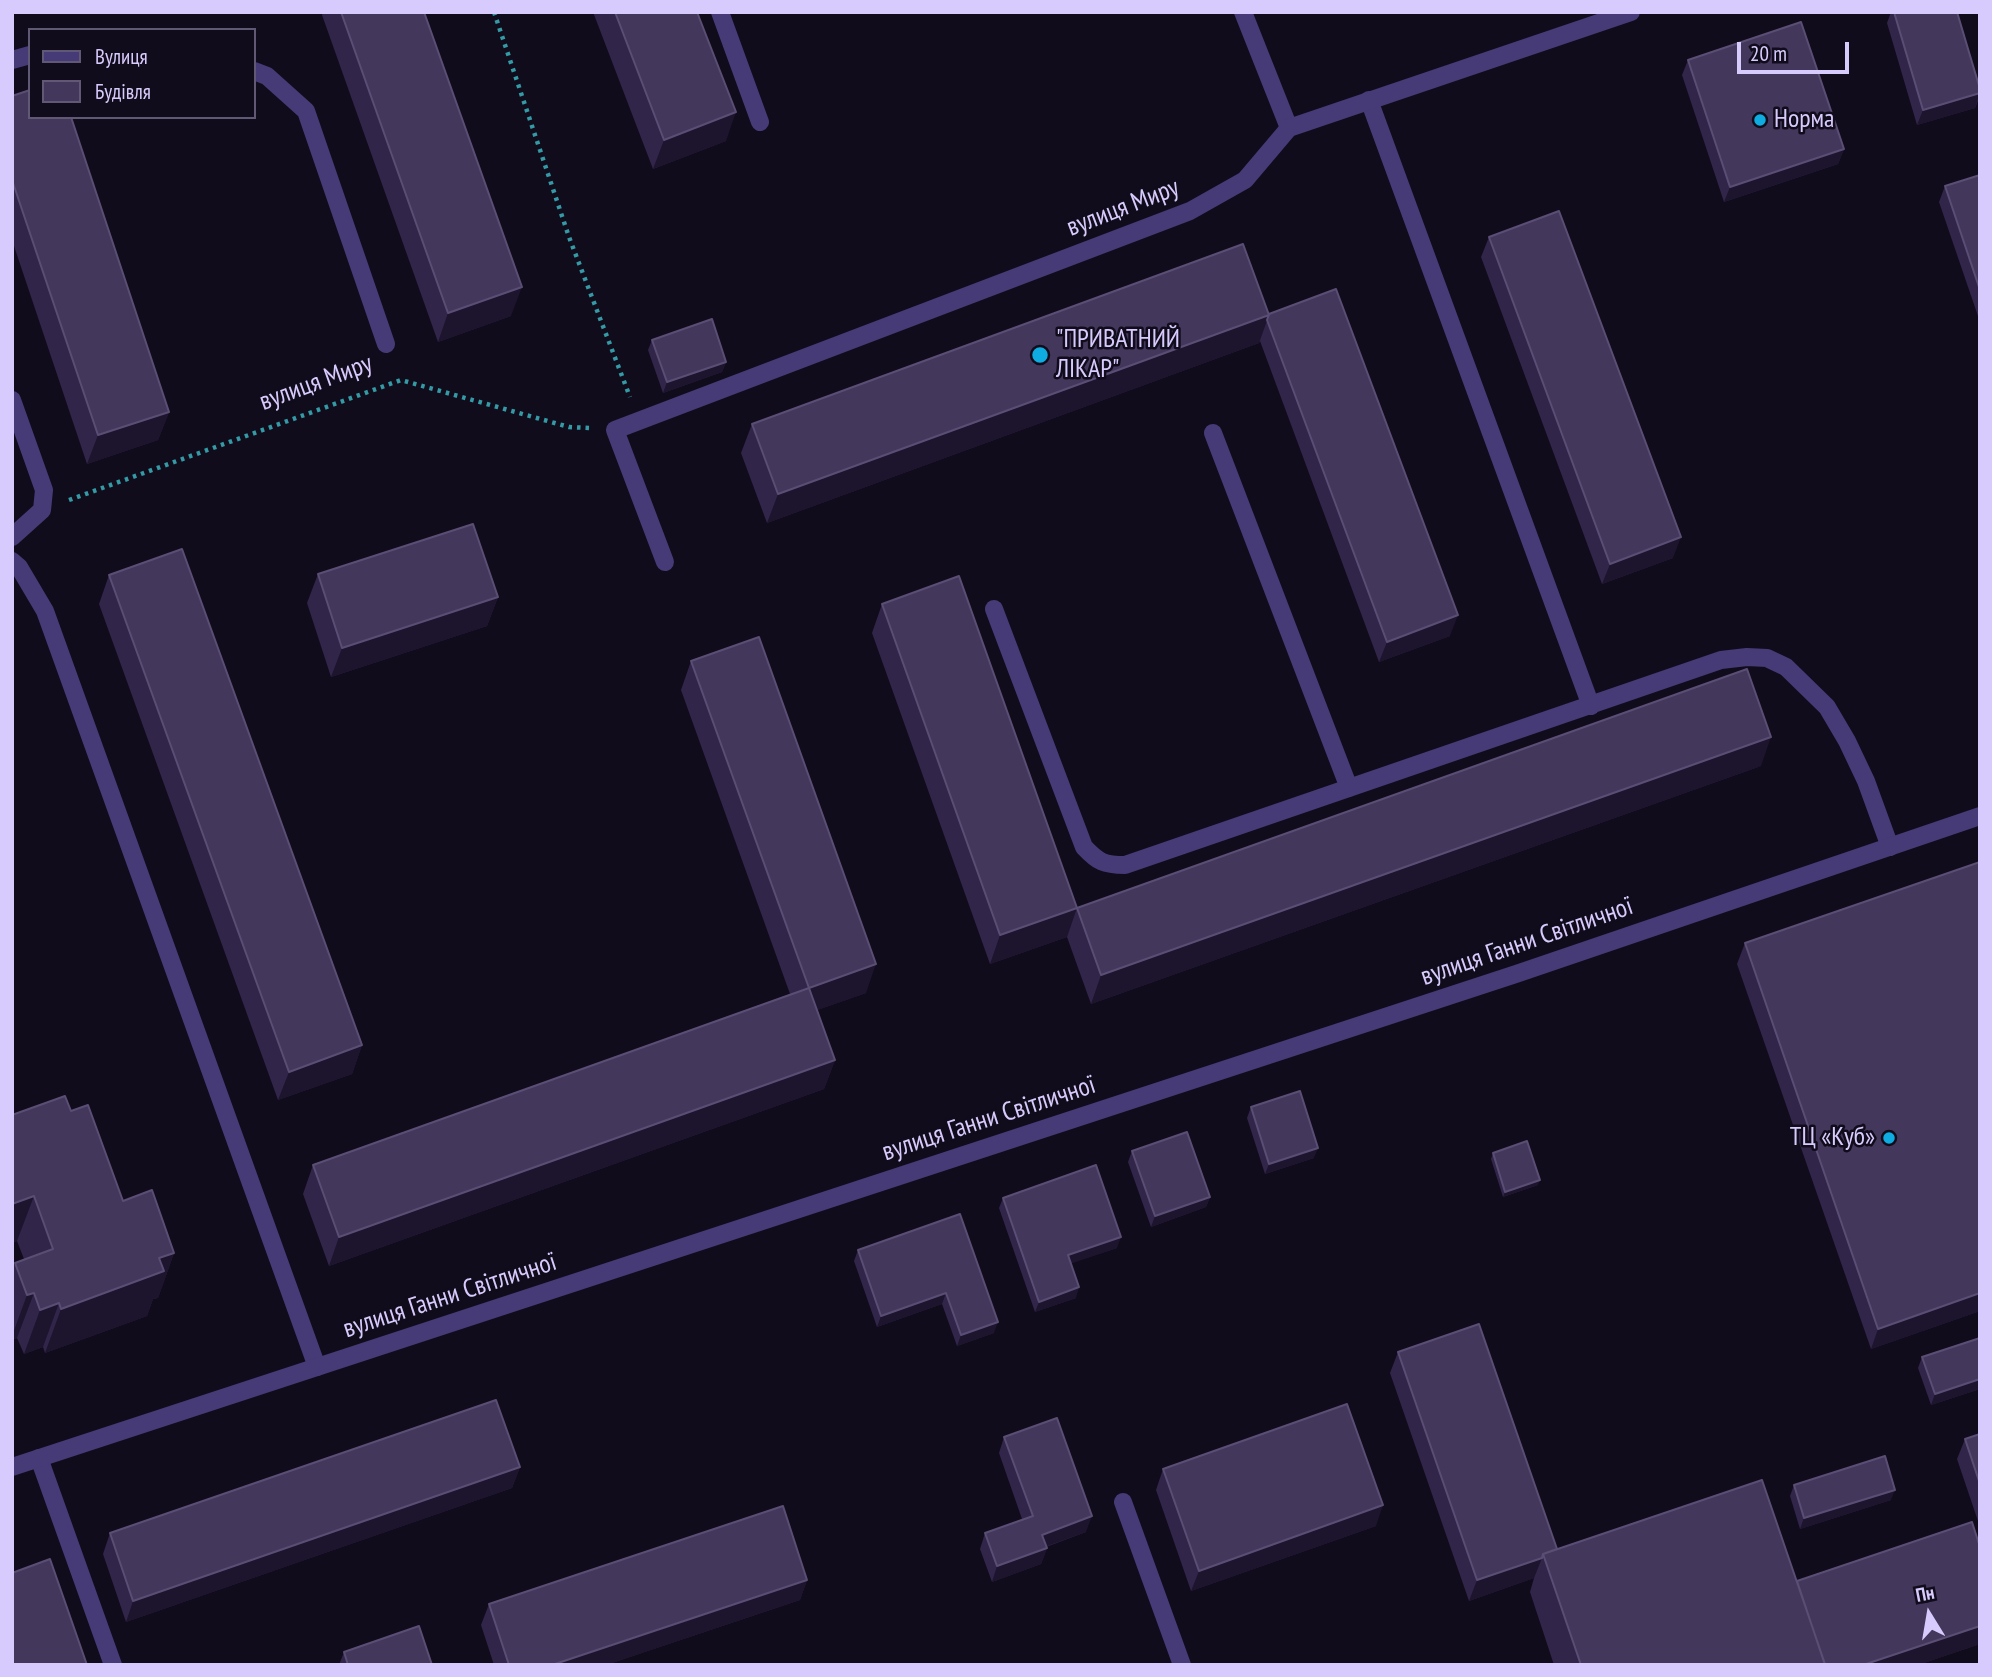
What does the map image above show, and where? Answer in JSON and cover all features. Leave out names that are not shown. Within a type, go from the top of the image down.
[{"type":"street","points":[[720,12],[760,122]]},
{"type":"street","points":[[1242,12],[1289,128],[1631,12]]},
{"type":"street","points":[[256,72],[267,76],[306,111],[386,344]]},
{"type":"street","points":[[1369,100],[1591,706]]},
{"type":"street","name":"вулиця Миру","points":[[615,430],[1190,211],[1245,180],[1289,128]]},
{"type":"street","points":[[12,400],[44,490],[42,510],[12,537]]},
{"type":"street","points":[[615,430],[665,562]]},
{"type":"street","points":[[1213,433],[1349,788]]},
{"type":"street","points":[[12,561],[19,567],[45,611],[317,1367]]},
{"type":"street","points":[[994,609],[1084,847],[1096,860],[1109,865],[1125,865],[1721,660],[1747,657],[1767,658],[1786,667],[1827,707],[1866,781],[1889,847]]},
{"type":"street","name":"вулиця Ганни Світличної","points":[[12,1467],[1490,982],[1980,816]]},
{"type":"street","points":[[39,1458],[113,1665]]},
{"type":"street","points":[[1123,1502],[1182,1665]]},
{"type":"path","points":[[494,12],[569,237],[639,421]]},
{"type":"path","name":"вулиця Миру","points":[[42,510],[401,380],[569,427],[615,430]]},
{"type":"building","points":[[341,12],[424,12],[522,287],[448,313]]},
{"type":"building","points":[[615,12],[697,12],[736,112],[664,140]]},
{"type":"building","points":[[1894,12],[1957,12],[1980,93],[1923,110]]},
{"type":"building","name":"Норма","points":[[1801,22],[1844,149],[1730,187],[1688,60]]},
{"type":"building","points":[[28,91],[28,119],[72,119],[169,412],[98,435],[12,180],[12,96]]},
{"type":"building","points":[[1980,175],[1980,290],[1945,186]]},
{"type":"building","points":[[1559,211],[1681,537],[1610,564],[1489,237]]},
{"type":"building","points":[[1243,244],[1269,315],[778,494],[752,424]]},
{"type":"building","points":[[1336,289],[1458,615],[1387,642],[1267,320],[1269,314]]},
{"type":"building","points":[[712,319],[726,362],[667,382],[652,340]]},
{"type":"building","points":[[473,524],[498,597],[342,648],[318,574]]},
{"type":"building","points":[[182,549],[362,1045],[289,1072],[109,575]]},
{"type":"building","points":[[959,576],[1077,908],[1000,935],[882,604]]},
{"type":"building","points":[[759,637],[876,964],[809,988],[691,661]]},
{"type":"building","points":[[1747,669],[1771,737],[1101,975],[1077,908]]},
{"type":"building","name":"ТЦ «Куб»","points":[[1980,862],[1980,1293],[1878,1329],[1745,943]]},
{"type":"building","points":[[809,988],[835,1060],[339,1237],[313,1165]]},
{"type":"building","points":[[1300,1091],[1318,1148],[1269,1164],[1251,1107]]},
{"type":"building","points":[[65,1096],[71,1111],[88,1105],[123,1201],[152,1190],[174,1253],[159,1258],[164,1271],[61,1309],[59,1303],[40,1310],[34,1293],[27,1295],[15,1263],[53,1249],[34,1196],[12,1204],[12,1115]]},
{"type":"building","points":[[1187,1132],[1210,1197],[1155,1216],[1132,1151]]},
{"type":"building","points":[[1527,1141],[1540,1180],[1505,1192],[1493,1153]]},
{"type":"building","points":[[1096,1165],[1121,1237],[1068,1255],[1079,1287],[1039,1302],[1003,1198]]},
{"type":"building","points":[[960,1214],[998,1322],[961,1335],[946,1293],[881,1316],[858,1250]]},
{"type":"building","points":[[1479,1324],[1557,1549],[1543,1554],[1542,1558],[1477,1580],[1398,1352]]},
{"type":"building","points":[[1980,1338],[1980,1379],[1935,1394],[1922,1357]]},
{"type":"building","points":[[496,1400],[520,1467],[133,1601],[110,1533]]},
{"type":"building","points":[[1347,1404],[1383,1505],[1199,1571],[1163,1469]]},
{"type":"building","points":[[1057,1418],[1092,1516],[1042,1535],[1047,1548],[997,1566],[985,1533],[1033,1516],[1004,1437]]},
{"type":"building","points":[[1980,1434],[1980,1484],[1965,1439]]},
{"type":"building","points":[[1885,1456],[1895,1490],[1804,1518],[1794,1485]]},
{"type":"building","points":[[1762,1480],[1825,1664],[1581,1665],[1543,1554]]},
{"type":"building","points":[[783,1506],[807,1580],[552,1665],[509,1665],[489,1604]]},
{"type":"building","points":[[1972,1522],[1980,1547],[1980,1626],[1863,1665],[1825,1665],[1797,1581]]},
{"type":"building","points":[[50,1559],[87,1665],[12,1665],[12,1573]]},
{"type":"building","points":[[419,1626],[432,1665],[348,1665],[344,1652]]},
{"type":"place","name":"Норма","points":[[1760,120]]},
{"type":"place","name":"\"ПРИВАТНИЙ ЛІКАР\"","points":[[1040,355]]},
{"type":"place","name":"ТЦ «Куб»","points":[[1889,1138]]}]
